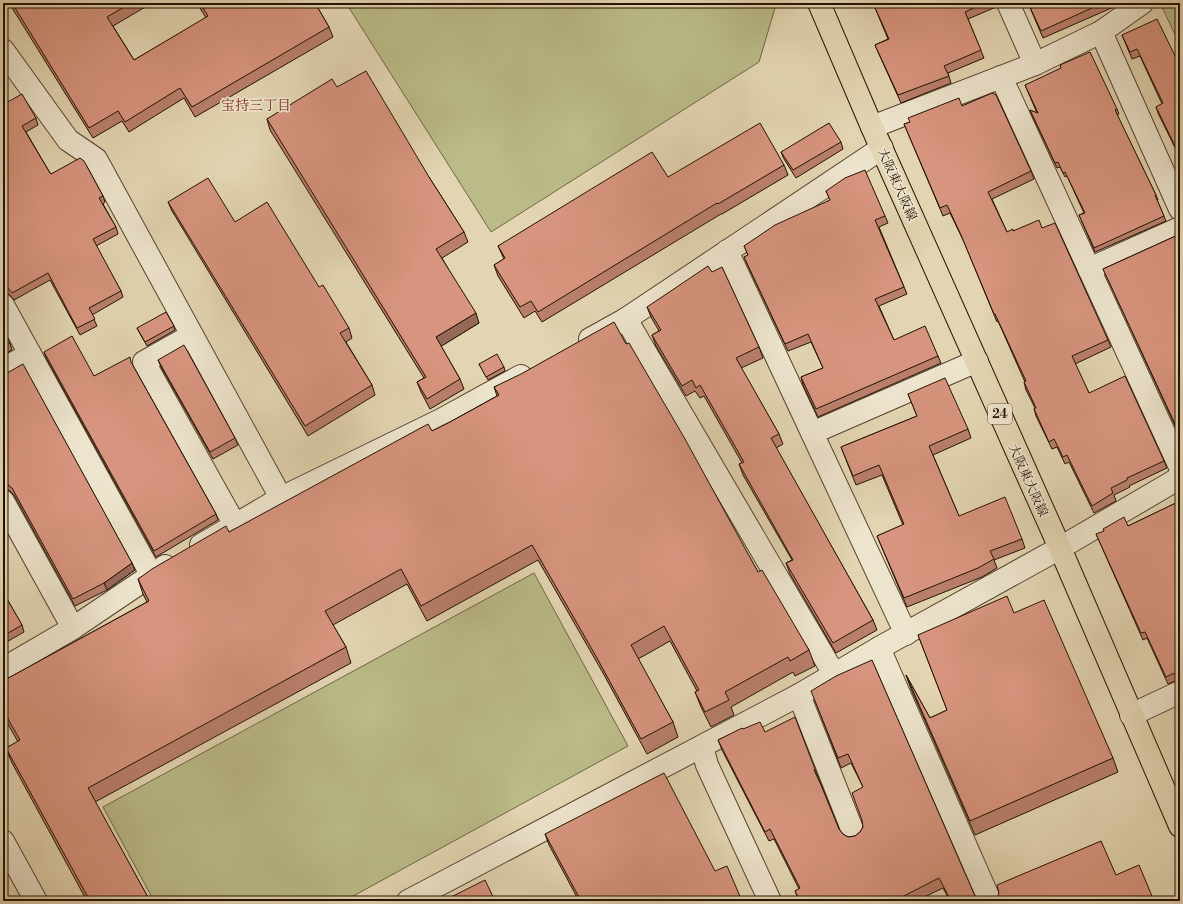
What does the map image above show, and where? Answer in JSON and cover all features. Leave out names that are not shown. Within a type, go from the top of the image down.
[{"type":"main road","name":"大阪東大阪線","points":[[819,3],[872,127],[1060,548],[1180,826]]},
{"type":"street","points":[[1008,3],[1035,64]]},
{"type":"street","points":[[872,127],[1035,64],[1101,32],[1142,3]]},
{"type":"street","points":[[1101,32],[1180,209]]},
{"type":"street","points":[[3,50],[68,140],[96,159],[281,498]]},
{"type":"street","points":[[1001,77],[1180,467]]},
{"type":"street","points":[[571,349],[626,319],[882,148]]},
{"type":"street","points":[[1089,270],[1180,228]]},
{"type":"street","points":[[727,251],[906,634]]},
{"type":"street","points":[[3,305],[151,574]]},
{"type":"street","points":[[626,319],[834,674]]},
{"type":"street","points":[[192,335],[144,362],[235,526]]},
{"type":"street","points":[[3,369],[30,354]]},
{"type":"street","points":[[812,433],[976,361]]},
{"type":"street","points":[[3,669],[73,628],[151,574],[281,498],[441,420],[537,368]]},
{"type":"street","points":[[408,901],[799,695],[880,648],[1060,548],[1176,480],[1180,474]]},
{"type":"street","points":[[3,501],[73,628]]},
{"type":"street","points":[[880,648],[990,901]]},
{"type":"street","points":[[1131,715],[1180,692]]},
{"type":"street","points":[[799,695],[854,834]]},
{"type":"street","points":[[702,747],[708,765],[770,901]]},
{"type":"street","points":[[3,841],[36,901]]},
{"type":"green space","points":[[346,3],[772,3],[775,8],[759,62],[491,232]]},
{"type":"green space","points":[[1160,3],[1180,3],[1180,45]]},
{"type":"green space","points":[[534,573],[628,746],[344,901],[154,901],[103,807]]},
{"type":"building","points":[[12,3],[131,3],[107,17],[134,60],[208,16],[200,3],[315,3],[329,27],[192,107],[180,88],[125,122],[118,111],[89,128]]},
{"type":"building","points":[[873,3],[985,3],[965,12],[981,50],[944,66],[949,76],[898,95],[875,45],[889,39]]},
{"type":"building","points":[[1028,3],[1103,3],[1041,31]]},
{"type":"building","points":[[1157,19],[1180,66],[1180,156],[1156,107],[1163,103],[1137,49],[1130,52],[1122,35]]},
{"type":"building","points":[[1090,52],[1117,109],[1115,110],[1156,195],[1164,216],[1094,248],[1079,215],[1085,213],[1065,172],[1063,173],[1058,162],[1055,163],[1030,110],[1038,113],[1025,85],[1061,68],[1060,65]]},
{"type":"building","points":[[366,71],[429,177],[464,232],[436,249],[476,313],[436,337],[460,379],[427,399],[417,382],[426,377],[267,119],[332,79],[337,87]]},
{"type":"building","points":[[992,93],[996,95],[1031,171],[988,192],[1007,232],[1039,220],[1042,228],[1055,223],[1108,340],[1072,356],[1089,393],[1125,376],[1164,461],[1127,478],[1127,480],[1111,488],[1113,493],[1092,506],[1067,455],[1063,457],[1054,439],[1049,442],[1034,409],[1036,408],[1024,382],[1026,381],[994,314],[961,235],[947,205],[940,208],[904,124],[910,122],[908,118],[959,98],[962,106]]},
{"type":"building","points":[[22,94],[36,118],[22,126],[50,173],[51,174],[80,158],[84,161],[103,196],[99,198],[116,227],[93,239],[121,291],[89,308],[95,319],[77,328],[48,273],[12,293],[7,287],[3,286],[3,104]]},
{"type":"building","points":[[760,123],[784,165],[718,204],[717,203],[538,312],[531,301],[520,307],[494,265],[505,258],[498,246],[652,152],[668,177]]},
{"type":"building","points":[[829,123],[841,142],[793,170],[781,152]]},
{"type":"building","points":[[865,170],[885,216],[875,220],[904,287],[875,299],[894,340],[925,326],[938,356],[816,409],[801,377],[823,368],[808,334],[785,344],[744,257],[748,255],[744,246],[775,225],[830,200],[826,191],[845,178]]},
{"type":"building","points":[[208,178],[235,222],[267,202],[319,287],[323,285],[349,328],[340,333],[372,385],[305,426],[168,202]]},
{"type":"building","points":[[1180,234],[1180,421],[1175,424],[1103,269]]},
{"type":"building","points":[[708,266],[712,272],[722,267],[759,347],[736,358],[779,434],[771,438],[873,620],[833,643],[786,563],[793,560],[739,464],[744,462],[700,385],[696,388],[692,380],[682,386],[652,335],[661,330],[647,307]]},
{"type":"building","points":[[166,312],[174,326],[145,342],[137,328]]},
{"type":"building","points":[[614,322],[626,344],[629,343],[685,439],[758,572],[762,570],[809,650],[790,661],[788,657],[725,692],[729,700],[705,712],[695,692],[699,690],[664,626],[631,645],[673,722],[641,739],[597,658],[532,545],[421,606],[401,569],[325,611],[346,647],[88,788],[150,901],[90,901],[6,748],[20,740],[3,710],[3,681],[149,601],[138,579],[152,569],[226,526],[229,532],[428,424],[432,431],[450,422],[499,395],[494,387],[521,374]]},
{"type":"building","points":[[3,330],[10,343],[3,347]]},
{"type":"building","points":[[72,336],[94,376],[130,357],[131,362],[216,514],[154,551],[44,352]]},
{"type":"building","points":[[184,345],[235,438],[210,452],[158,360]]},
{"type":"building","points":[[497,354],[504,367],[486,377],[479,364]]},
{"type":"building","points":[[23,364],[132,563],[104,583],[73,599],[12,488],[3,482],[3,374]]},
{"type":"building","points":[[945,378],[968,429],[929,446],[959,516],[1005,497],[1022,539],[990,551],[994,559],[978,568],[904,598],[877,536],[904,524],[879,465],[853,476],[841,447],[917,416],[908,394]]},
{"type":"building","points":[[1180,501],[1180,673],[1172,674],[1166,677],[1145,632],[1141,633],[1096,534],[1104,531],[1103,529],[1124,517],[1128,526]]},
{"type":"building","points":[[3,592],[22,625],[3,636]]},
{"type":"building","points":[[1007,596],[1014,613],[1044,600],[1113,758],[970,821],[906,675],[930,718],[947,710],[918,635]]},
{"type":"building","points":[[872,660],[975,896],[979,901],[951,901],[939,878],[894,901],[800,901],[795,891],[800,888],[770,829],[765,832],[718,740],[742,728],[743,729],[760,722],[765,732],[795,717],[815,769],[814,770],[839,829],[848,837],[855,836],[863,827],[862,820],[852,793],[863,787],[848,754],[838,758],[811,691],[836,676]]},
{"type":"building","points":[[664,773],[715,871],[727,866],[742,901],[581,901],[545,834]]},
{"type":"building","points":[[1101,841],[1116,875],[1139,865],[1154,901],[994,901],[999,893],[997,885]]},
{"type":"building","points":[[485,880],[495,901],[443,901]]},
{"type":"district","name":"宝持三丁目","points":[[256,105]]}]
